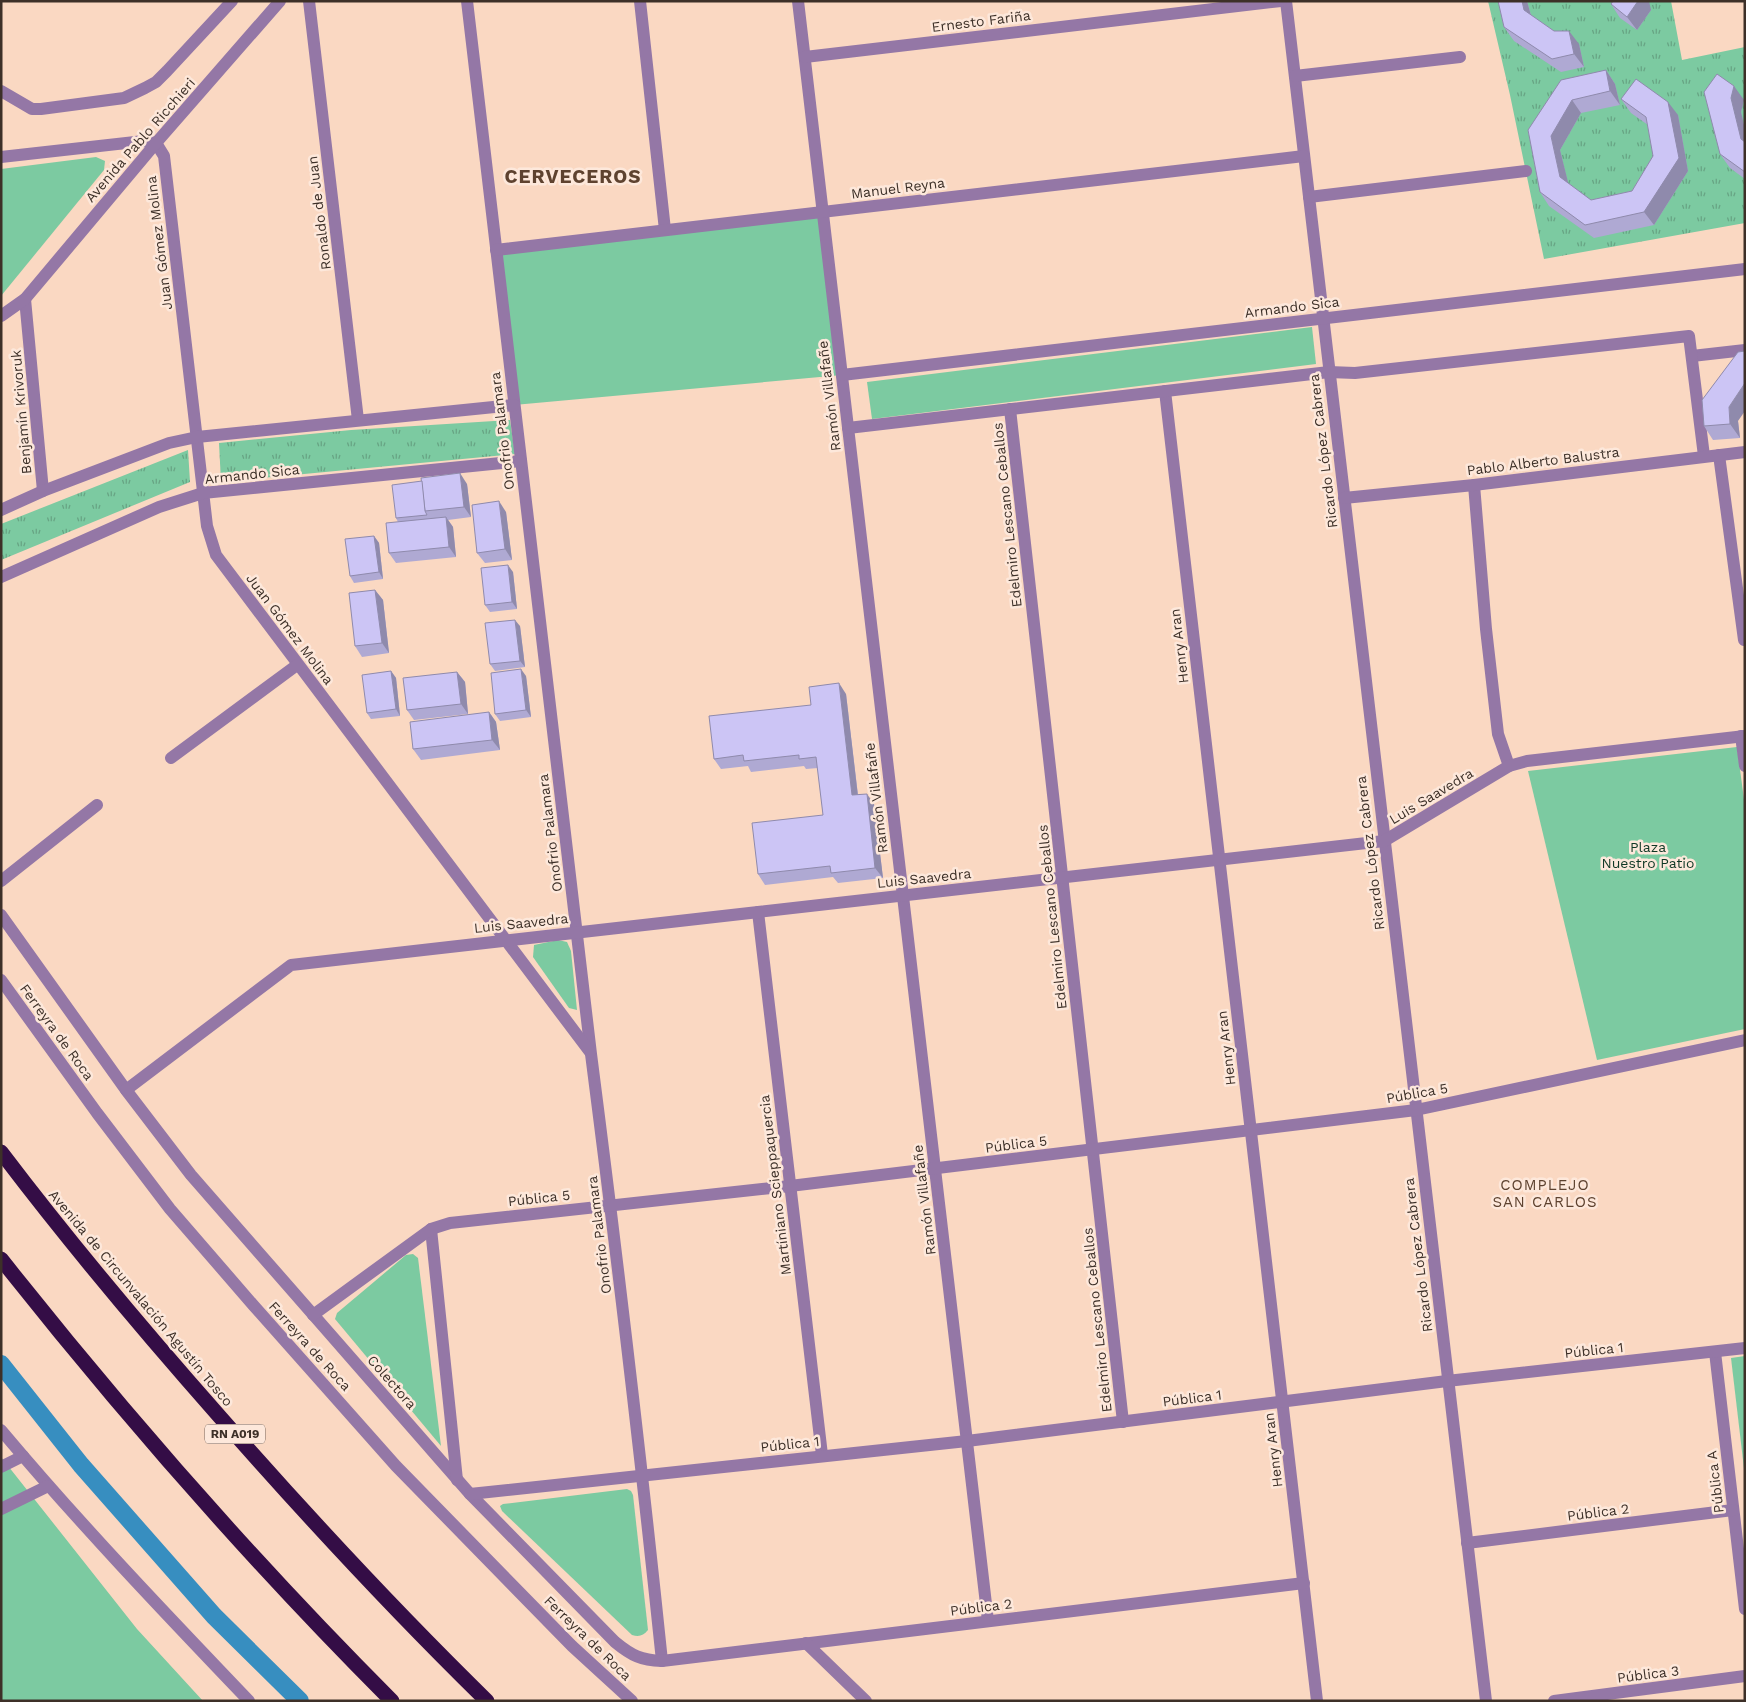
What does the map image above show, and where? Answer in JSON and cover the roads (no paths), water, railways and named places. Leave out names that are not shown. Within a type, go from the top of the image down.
[{"type":"highway","name":"Avenida de Circunvalación Agustín Tosco","points":[[1,1152],[97,1273],[176,1368],[250,1452],[358,1570],[487,1701]]},
{"type":"highway","points":[[1,1259],[118,1403],[199,1495],[287,1592],[392,1701]]},
{"type":"street","points":[[1,91],[32,109],[124,98],[156,82],[232,1]]},
{"type":"street","name":"Avenida Pablo Ricchieri","points":[[25,299],[156,143],[280,1]]},
{"type":"street","name":"Ronaldo de Juan","points":[[309,1],[358,420]]},
{"type":"street","name":"Onofrio Palamara","points":[[467,1],[591,1054],[643,1475],[662,1661]]},
{"type":"street","points":[[640,1],[664,230]]},
{"type":"street","name":"Ramón Villafañe","points":[[798,1],[988,1621]]},
{"type":"street","name":"Ernesto Fariña","points":[[805,57],[1281,1]]},
{"type":"street","name":"Ricardo López Cabrera","points":[[1286,1],[1486,1701]]},
{"type":"street","points":[[1295,76],[1460,57]]},
{"type":"street","points":[[1,157],[144,141],[156,143]]},
{"type":"street","name":"Juan Gómez Molina","points":[[156,143],[164,156],[207,526],[216,555],[591,1054]]},
{"type":"street","name":"Manuel Reyna","points":[[496,250],[1304,156]]},
{"type":"street","points":[[1309,197],[1526,171]]},
{"type":"street","name":"Armando Sica","points":[[842,375],[1745,269]]},
{"type":"street","points":[[1,316],[25,299]]},
{"type":"street","name":"Benjamín Krivoruk","points":[[25,299],[43,491]]},
{"type":"street","points":[[848,428],[1329,372],[1355,373],[1689,336],[1704,456]]},
{"type":"street","points":[[1692,356],[1745,350]]},
{"type":"street","name":"Henry Aran","points":[[1164,391],[1317,1701]]},
{"type":"street","points":[[1,510],[43,491],[169,443],[197,437],[514,405]]},
{"type":"street","name":"Edelmiro Lescano Ceballos","points":[[1010,409],[1123,1422]]},
{"type":"street","name":"Pablo Alberto Balustra","points":[[1344,498],[1474,485],[1745,452]]},
{"type":"street","points":[[1719,455],[1744,640]]},
{"type":"street","name":"Armando Sica","points":[[1,577],[159,507],[203,493],[521,461]]},
{"type":"street","points":[[1474,485],[1486,629],[1498,734],[1509,766]]},
{"type":"street","points":[[172,758],[297,664]]},
{"type":"street","points":[[1743,736],[1745,766]]},
{"type":"street","name":"Luis Saavedra","points":[[126,1090],[291,965],[1384,841],[1509,766],[1527,761],[1743,736]]},
{"type":"street","points":[[1,881],[97,805]]},
{"type":"street","name":"Martíniano Scieppaquercia","points":[[758,912],[822,1456]]},
{"type":"street","name":"Ferreyra de Roca","points":[[1,915],[126,1090]]},
{"type":"street","name":"Ferreyra de Roca","points":[[1,980],[97,1113],[170,1209],[247,1298],[396,1466],[572,1646],[632,1701]]},
{"type":"street","name":"Pública 5","points":[[313,1315],[431,1229],[450,1223],[790,1186],[1416,1110],[1745,1040]]},
{"type":"street","name":"Colectora","points":[[126,1090],[191,1175],[470,1494],[615,1642],[638,1658],[662,1661]]},
{"type":"street","points":[[431,1229],[457,1480]]},
{"type":"street","name":"Pública 1","points":[[470,1494],[967,1441],[1447,1381],[1745,1348]]},
{"type":"street","name":"Pública A","points":[[1715,1352],[1745,1609]]},
{"type":"street","points":[[1,1430],[48,1486],[148,1596],[249,1701]]},
{"type":"street","points":[[1,1467],[23,1456]]},
{"type":"street","points":[[1,1509],[48,1486]]},
{"type":"street","name":"Pública 2","points":[[1467,1543],[1734,1510]]},
{"type":"street","name":"Pública 2","points":[[662,1661],[1304,1583]]},
{"type":"street","points":[[806,1643],[866,1701]]},
{"type":"street","name":"Pública 3","points":[[1554,1701],[1745,1676]]},
{"type":"waterway","points":[[1,1364],[81,1465],[214,1616],[300,1701]]},
{"type":"district","name":"CERVECEROS","points":[[573,176]]},
{"type":"district","name":"COMPLEJO SAN CARLOS","points":[[1545,1194]]},
{"type":"park label","name":"Plaza Nuestro Patio","points":[[1648,856]]}]
